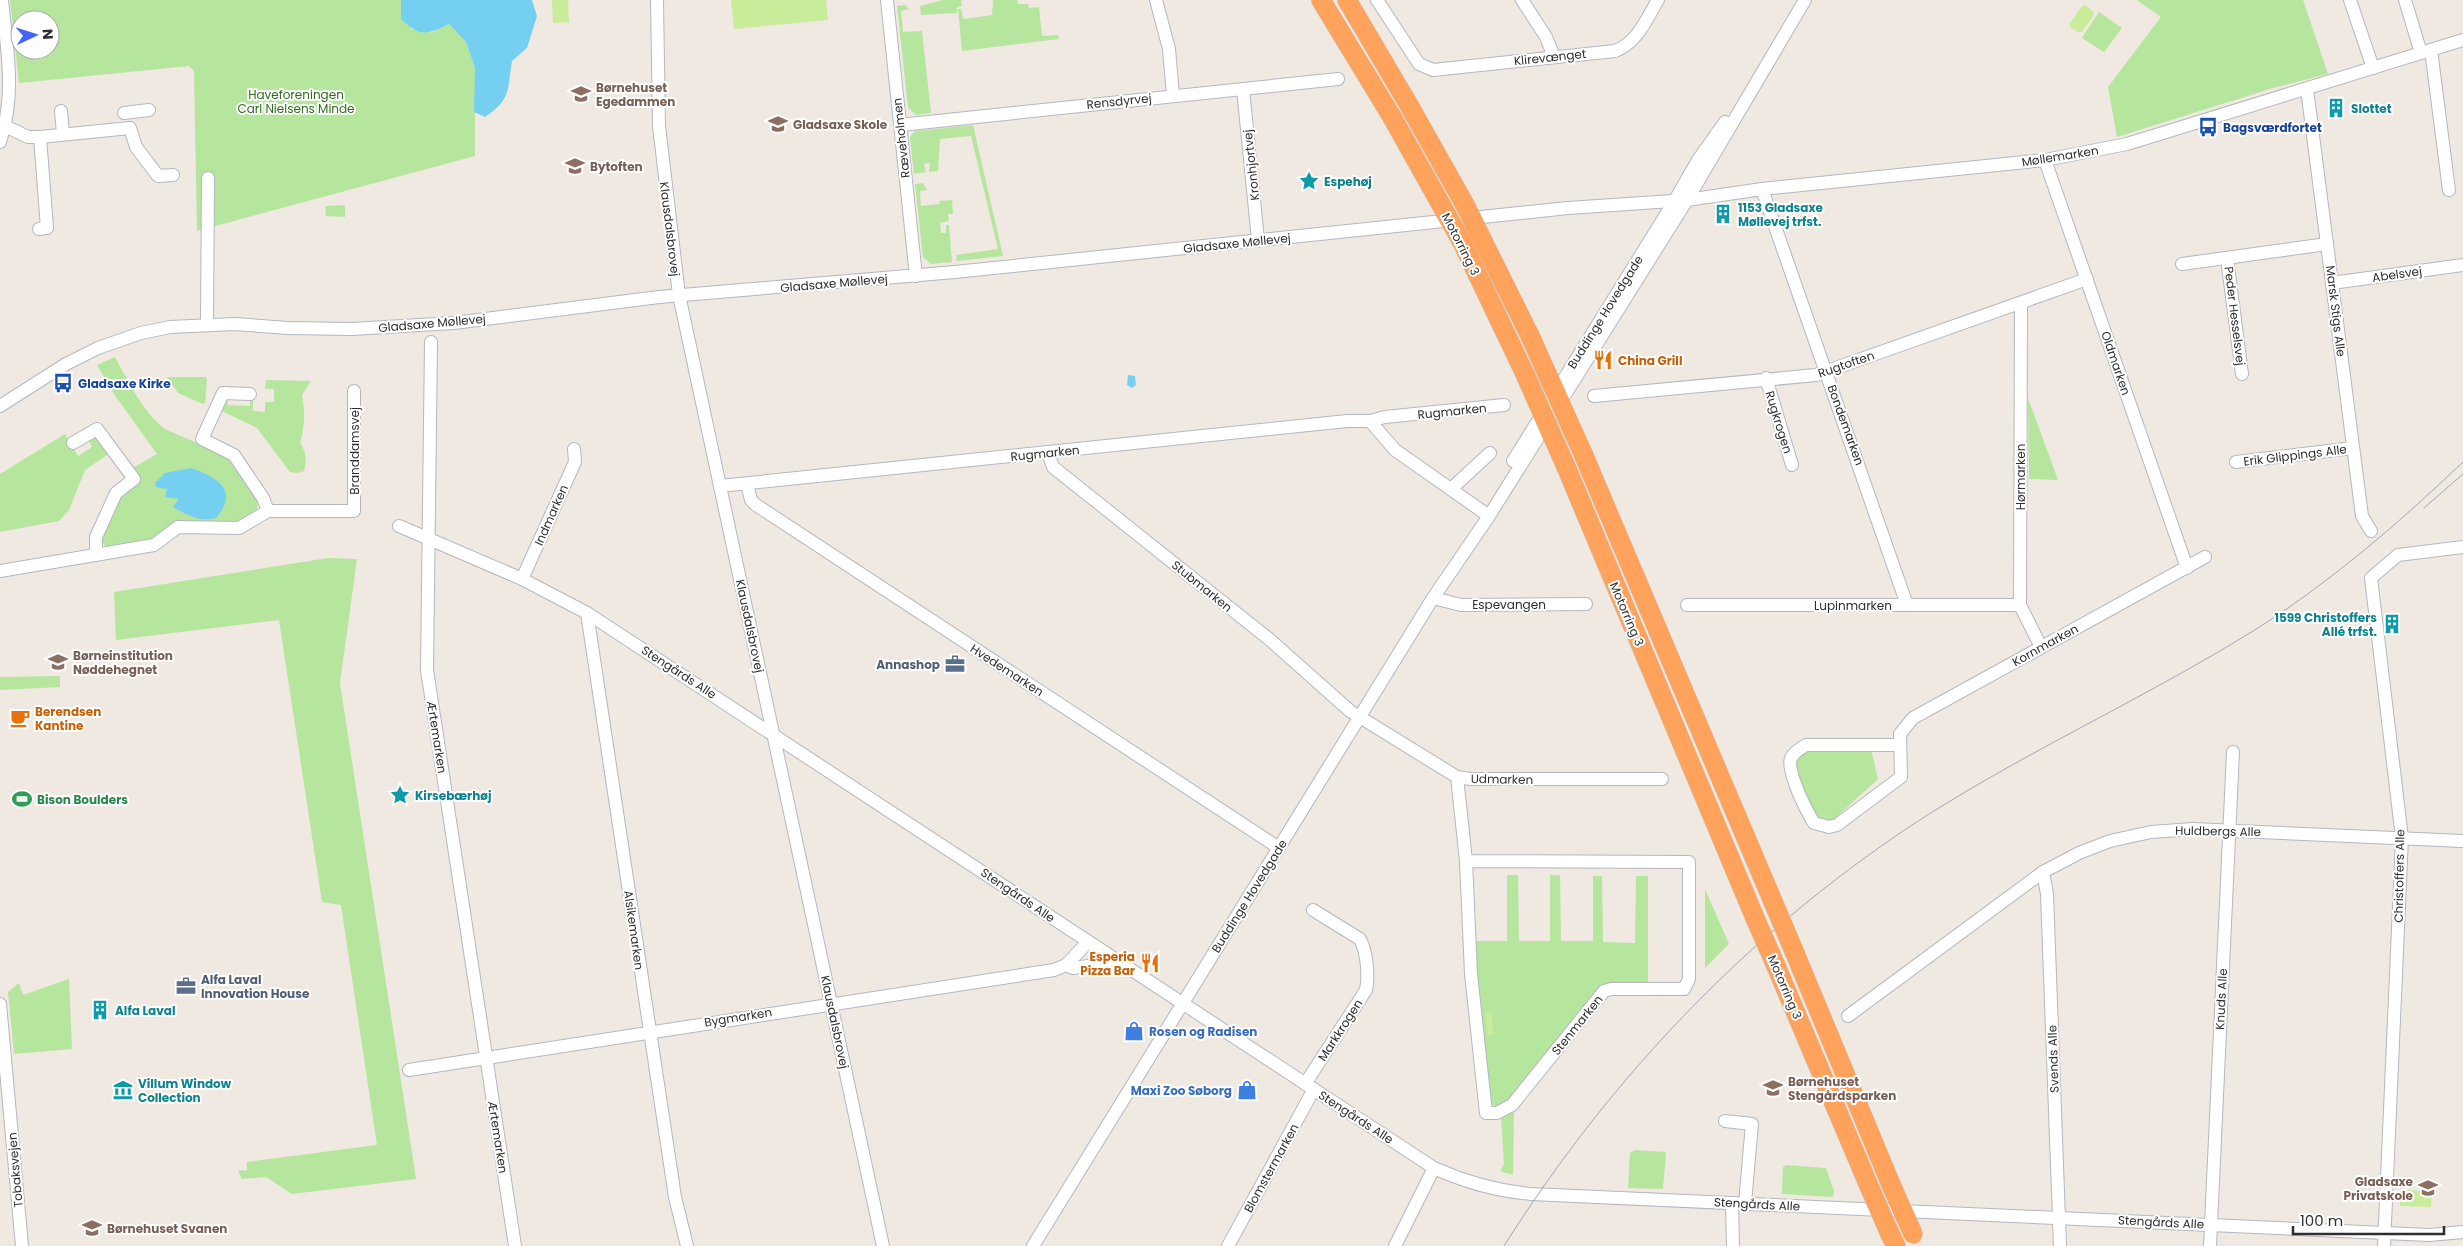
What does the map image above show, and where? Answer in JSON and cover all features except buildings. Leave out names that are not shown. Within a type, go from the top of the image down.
[{"type":"highway","name":"Motorring 3","points":[[1321,0],[1392,117],[1462,242],[1525,374],[1567,469],[1755,918],[1893,1240]]},
{"type":"highway","name":"Motorring 3","points":[[1347,0],[1465,205],[1530,338],[1584,456],[1916,1240]]},
{"type":"street","points":[[0,142],[5,126],[10,84],[2,0]]},
{"type":"street","name":"Klausdalsbrovej","points":[[657,0],[659,126],[679,296],[883,1246]]},
{"type":"street","name":"Ræveholmen","points":[[887,0],[916,276]]},
{"type":"street","points":[[1156,0],[1169,49],[1173,95]]},
{"type":"street","name":"Klirevænget","points":[[1377,0],[1418,64],[1433,70],[1615,50],[1627,46],[1658,0]]},
{"type":"street","points":[[1522,0],[1546,37],[1554,57]]},
{"type":"street","name":"Buddinge Hovedgade","points":[[1032,1246],[1433,598],[1468,547],[1486,513],[1681,200],[1698,160],[1754,84],[1805,0]]},
{"type":"street","points":[[2350,0],[2373,68]]},
{"type":"street","points":[[2405,0],[2426,52],[2449,190]]},
{"type":"street","name":"Møllemarken","points":[[1681,200],[1762,189],[2045,160],[2127,144],[2463,40]]},
{"type":"street","name":"Rensdyrvej","points":[[900,125],[1338,79]]},
{"type":"street","name":"Kronhjortvej","points":[[1243,88],[1258,240]]},
{"type":"street","name":"Marsk Stigs Alle","points":[[2307,89],[2362,516],[2371,531]]},
{"type":"street","points":[[61,110],[63,134]]},
{"type":"street","points":[[149,110],[126,113],[136,146],[158,176],[174,174]]},
{"type":"street","points":[[5,126],[28,137],[130,128]]},
{"type":"street","points":[[39,228],[48,228],[40,137]]},
{"type":"street","name":"Oldmarken","points":[[2045,160],[2187,568]]},
{"type":"street","points":[[207,324],[208,178]]},
{"type":"street","name":"Bondemarken","points":[[1762,189],[1907,605]]},
{"type":"street","name":"Gladsaxe Møllevej","points":[[0,406],[66,364],[98,348],[160,329],[207,324],[352,329],[429,325],[679,296],[916,276],[1568,208],[1681,200]]},
{"type":"street","name":"Peder Hesselsvej","points":[[2182,264],[2327,244]]},
{"type":"street","name":"Peder Hesselsvej","points":[[2227,258],[2242,374]]},
{"type":"street","name":"Abelsvej","points":[[2332,283],[2463,265]]},
{"type":"street","name":"Rugtoften","points":[[1594,396],[1766,378],[1805,377],[1826,372],[2087,279]]},
{"type":"street","name":"Hørmarken","points":[[2021,303],[2020,605],[2041,647]]},
{"type":"street","name":"Ærtemarken","points":[[431,342],[427,670],[515,1246]]},
{"type":"street","name":"Rugkrogen","points":[[1766,378],[1792,465]]},
{"type":"street","name":"Branddamsvej","points":[[0,571],[154,545],[178,527],[239,528],[260,513],[268,511],[358,511],[354,390]]},
{"type":"street","points":[[250,394],[223,393],[202,439],[234,454],[263,498],[268,511]]},
{"type":"street","name":"Rugmarken","points":[[720,486],[1347,421],[1370,421],[1385,417],[1504,405]]},
{"type":"street","points":[[1370,421],[1395,450],[1486,513]]},
{"type":"street","points":[[73,443],[96,429],[134,479],[116,493],[96,537],[96,555]]},
{"type":"street","name":"Erik Glippings Alle","points":[[2236,462],[2353,448]]},
{"type":"street","name":"Indmarken","points":[[522,579],[575,462],[574,449]]},
{"type":"street","name":"Stubmarken","points":[[1048,453],[1053,467],[1268,639],[1350,711],[1360,716]]},
{"type":"street","points":[[1451,489],[1490,453]]},
{"type":"street","name":"Hvedemarken","points":[[747,484],[751,500],[756,505],[1279,848]]},
{"type":"street","name":"Stengårds Alle","points":[[399,526],[522,579],[587,613],[772,732],[1088,942],[1434,1168],[1470,1183],[1510,1192],[2210,1225],[2384,1240],[2463,1232]]},
{"type":"street","name":"Christoffers Alle","points":[[2384,1240],[2402,838],[2371,578],[2398,556],[2463,547]]},
{"type":"street","name":"Kornmarken","points":[[1899,745],[1806,745],[1796,751],[1791,758],[1790,768],[1806,811],[1814,823],[1829,827],[1837,825],[1901,777],[1900,734],[1913,718],[2205,558]]},
{"type":"street","name":"Espevangen","points":[[1433,598],[1461,604],[1586,604]]},
{"type":"street","name":"Lupinmarken","points":[[1687,605],[2020,605]]},
{"type":"street","name":"Alsikemarken","points":[[587,613],[675,1198],[687,1246]]},
{"type":"street","name":"Udmarken","points":[[1360,716],[1457,777],[1470,779],[1662,779]]},
{"type":"street","name":"Knuds Alle","points":[[2210,1246],[2234,752]]},
{"type":"street","name":"Stenmarken","points":[[1457,777],[1466,861],[1471,974],[1486,1113],[1497,1113],[1512,1105],[1604,991],[1611,989],[1684,989],[1689,979],[1689,862],[1466,861]]},
{"type":"street","name":"Huldbergs Alle","points":[[1848,1016],[2043,872],[2079,853],[2110,841],[2151,832],[2193,828],[2463,842]]},
{"type":"street","name":"Svends Alle","points":[[2043,872],[2047,894],[2060,1246]]},
{"type":"street","name":"Markkrogen","points":[[1310,1086],[1368,984],[1363,946],[1360,940],[1314,910]]},
{"type":"street","points":[[1066,965],[1088,942]]},
{"type":"street","name":"Bygmarken","points":[[409,1070],[649,1031],[1054,970],[1066,965],[1073,968],[1119,962]]},
{"type":"street","name":"Tobaksvejen","points":[[0,1004],[22,1246]]},
{"type":"street","name":"Blomstermarken","points":[[1228,1246],[1310,1086]]},
{"type":"street","points":[[1724,1121],[1752,1124],[1746,1203]]},
{"type":"street","points":[[1394,1246],[1434,1168]]},
{"type":"street","points":[[1732,1203],[1733,1246]]},
{"type":"green space","name":"Haveforeningen Carl Nielsens Minde","points":[[10,0],[402,0],[411,29],[430,32],[449,24],[466,42],[475,68],[475,156],[197,231],[194,71],[189,66],[19,83],[17,60],[60,60],[60,10],[11,10]]},
{"type":"green space","points":[[552,0],[568,0],[569,22],[553,23]]},
{"type":"green space","points":[[731,0],[826,0],[828,20],[734,29]]},
{"type":"green space","points":[[943,0],[961,0],[962,6],[957,7],[957,13],[921,15],[920,6]]},
{"type":"green space","points":[[993,0],[1017,0],[1018,4],[1028,4],[1029,8],[1039,7],[1042,36],[1058,35],[1059,39],[962,51],[958,9],[961,9],[963,19],[992,15]]},
{"type":"green space","points":[[2137,0],[2303,0],[2328,74],[2273,88],[2117,137],[2108,87],[2161,17]]},
{"type":"green space","points":[[905,5],[909,9],[901,11],[903,32],[922,31],[931,113],[916,115],[908,107],[897,6]]},
{"type":"green space","points":[[2085,5],[2094,12],[2094,15],[2082,32],[2078,32],[2070,27],[2070,23],[2082,6]]},
{"type":"green space","points":[[2099,12],[2122,28],[2104,52],[2082,38]]},
{"type":"green space","points":[[973,125],[1003,256],[957,261],[956,255],[998,249],[971,136],[940,139],[938,171],[929,172],[930,163],[924,164],[926,172],[914,174],[910,137],[915,131]]},
{"type":"green space","points":[[923,183],[927,190],[920,191],[921,206],[940,204],[939,201],[952,200],[953,214],[948,214],[949,221],[940,223],[941,233],[946,233],[946,225],[949,225],[952,262],[931,264],[923,257],[915,184]]},
{"type":"green space","points":[[345,205],[345,217],[326,216],[325,206]]},
{"type":"green space","points":[[115,357],[149,414],[165,429],[224,455],[233,463],[257,497],[257,509],[238,524],[176,524],[153,542],[107,548],[100,540],[118,495],[141,479],[134,467],[157,454],[116,397],[97,365]]},
{"type":"green space","points":[[167,377],[205,377],[207,379],[205,403],[203,404],[178,393]]},
{"type":"green space","points":[[266,380],[311,381],[302,395],[304,419],[300,443],[304,449],[305,456],[304,471],[298,473],[290,472],[257,428],[220,410],[227,398],[228,405],[250,406],[250,395],[253,398],[253,411],[265,412],[265,402],[274,402],[274,389],[265,389]]},
{"type":"green space","points":[[2028,398],[2058,480],[2029,479]]},
{"type":"green space","points":[[65,434],[78,456],[92,447],[89,441],[96,437],[110,453],[85,470],[69,510],[59,521],[0,532],[0,474]]},
{"type":"green space","points":[[328,558],[357,559],[340,683],[416,1179],[292,1194],[266,1177],[242,1179],[238,1171],[247,1170],[247,1162],[377,1145],[341,905],[322,902],[279,620],[116,640],[114,592]]},
{"type":"green space","points":[[60,676],[60,687],[0,690],[0,677]]},
{"type":"green space","points":[[1871,749],[1878,779],[1832,821],[1816,819],[1798,783],[1794,760],[1802,752]]},
{"type":"green space","points":[[1507,875],[1518,875],[1519,941],[1550,941],[1550,875],[1560,875],[1561,941],[1593,941],[1593,876],[1602,876],[1603,942],[1635,943],[1636,876],[1648,876],[1648,984],[1602,985],[1509,1102],[1496,1107],[1490,1103],[1474,941],[1507,941]]},
{"type":"green space","points":[[1705,889],[1729,944],[1705,968]]},
{"type":"green space","points":[[69,979],[72,1049],[14,1054],[8,992],[19,983],[23,995]]},
{"type":"green space","points":[[1491,1011],[1494,1034],[1488,1035],[1485,1012]]},
{"type":"green space","points":[[1514,1111],[1513,1175],[1500,1171],[1504,1164],[1501,1116]]},
{"type":"green space","points":[[1635,1150],[1666,1152],[1663,1189],[1628,1188],[1630,1153]]},
{"type":"green space","points":[[1787,1165],[1826,1168],[1834,1191],[1833,1197],[1782,1194],[1783,1167]]},
{"type":"green space","points":[[2401,1190],[2432,1191],[2431,1207],[2400,1206]]},
{"type":"water","points":[[401,0],[532,0],[537,16],[527,48],[512,61],[507,93],[494,111],[485,117],[474,112],[475,68],[466,42],[449,24],[429,32],[413,29],[401,19]]},
{"type":"water","points":[[1128,375],[1135,376],[1136,385],[1132,388],[1127,385]]},
{"type":"water","points":[[191,468],[217,480],[225,492],[226,500],[216,518],[204,519],[183,513],[173,507],[179,499],[165,497],[167,489],[156,487],[155,483],[165,473]]},
{"type":"tram line","points":[[1504,1246],[1547,1182],[1592,1121],[1641,1062],[1693,1006],[1748,953],[1805,904],[1866,857],[1929,814],[2010,766],[2176,676],[2286,610],[2365,550],[2463,462]]},
{"type":"tram line","points":[[2424,508],[2463,474]]},
{"type":"place","name":"Børnehuset Egedammen","points":[[581,94]]},
{"type":"place","name":"Slottet","points":[[2336,108]]},
{"type":"place","name":"Gladsaxe Skole","points":[[778,124]]},
{"type":"place","name":"Bagsværdfortet","points":[[2208,127]]},
{"type":"place","name":"Bytoften","points":[[575,166]]},
{"type":"place","name":"Espehøj","points":[[1309,181]]},
{"type":"place","name":"1153 Gladsaxe Møllevej trfst.","points":[[1723,214]]},
{"type":"place","name":"China Grill","points":[[1603,360]]},
{"type":"place","name":"Gladsaxe Kirke","points":[[63,383]]},
{"type":"place","name":"1599 Christoffers Allé trfst.","points":[[2392,624]]},
{"type":"place","name":"Børneinstitution Nøddehegnet","points":[[58,662]]},
{"type":"place","name":"Annashop","points":[[955,664]]},
{"type":"place","name":"Berendsen Kantine","points":[[20,718]]},
{"type":"place","name":"Kirsebærhøj","points":[[400,795]]},
{"type":"place","name":"Bison Boulders","points":[[22,799]]},
{"type":"place","name":"Esperia Pizza Bar","points":[[1150,963]]},
{"type":"place","name":"Alfa Laval Innovation House","points":[[186,986]]},
{"type":"place","name":"Alfa Laval","points":[[100,1010]]},
{"type":"place","name":"Rosen og Radisen","points":[[1134,1031]]},
{"type":"place","name":"Børnehuset Stengårdsparken","points":[[1773,1088]]},
{"type":"place","name":"Villum Window Collection","points":[[123,1090]]},
{"type":"place","name":"Maxi Zoo Søborg","points":[[1247,1090]]},
{"type":"place","name":"Gladsaxe Privatskole","points":[[2428,1188]]},
{"type":"place","name":"Børnehuset Svanen","points":[[92,1228]]}]
